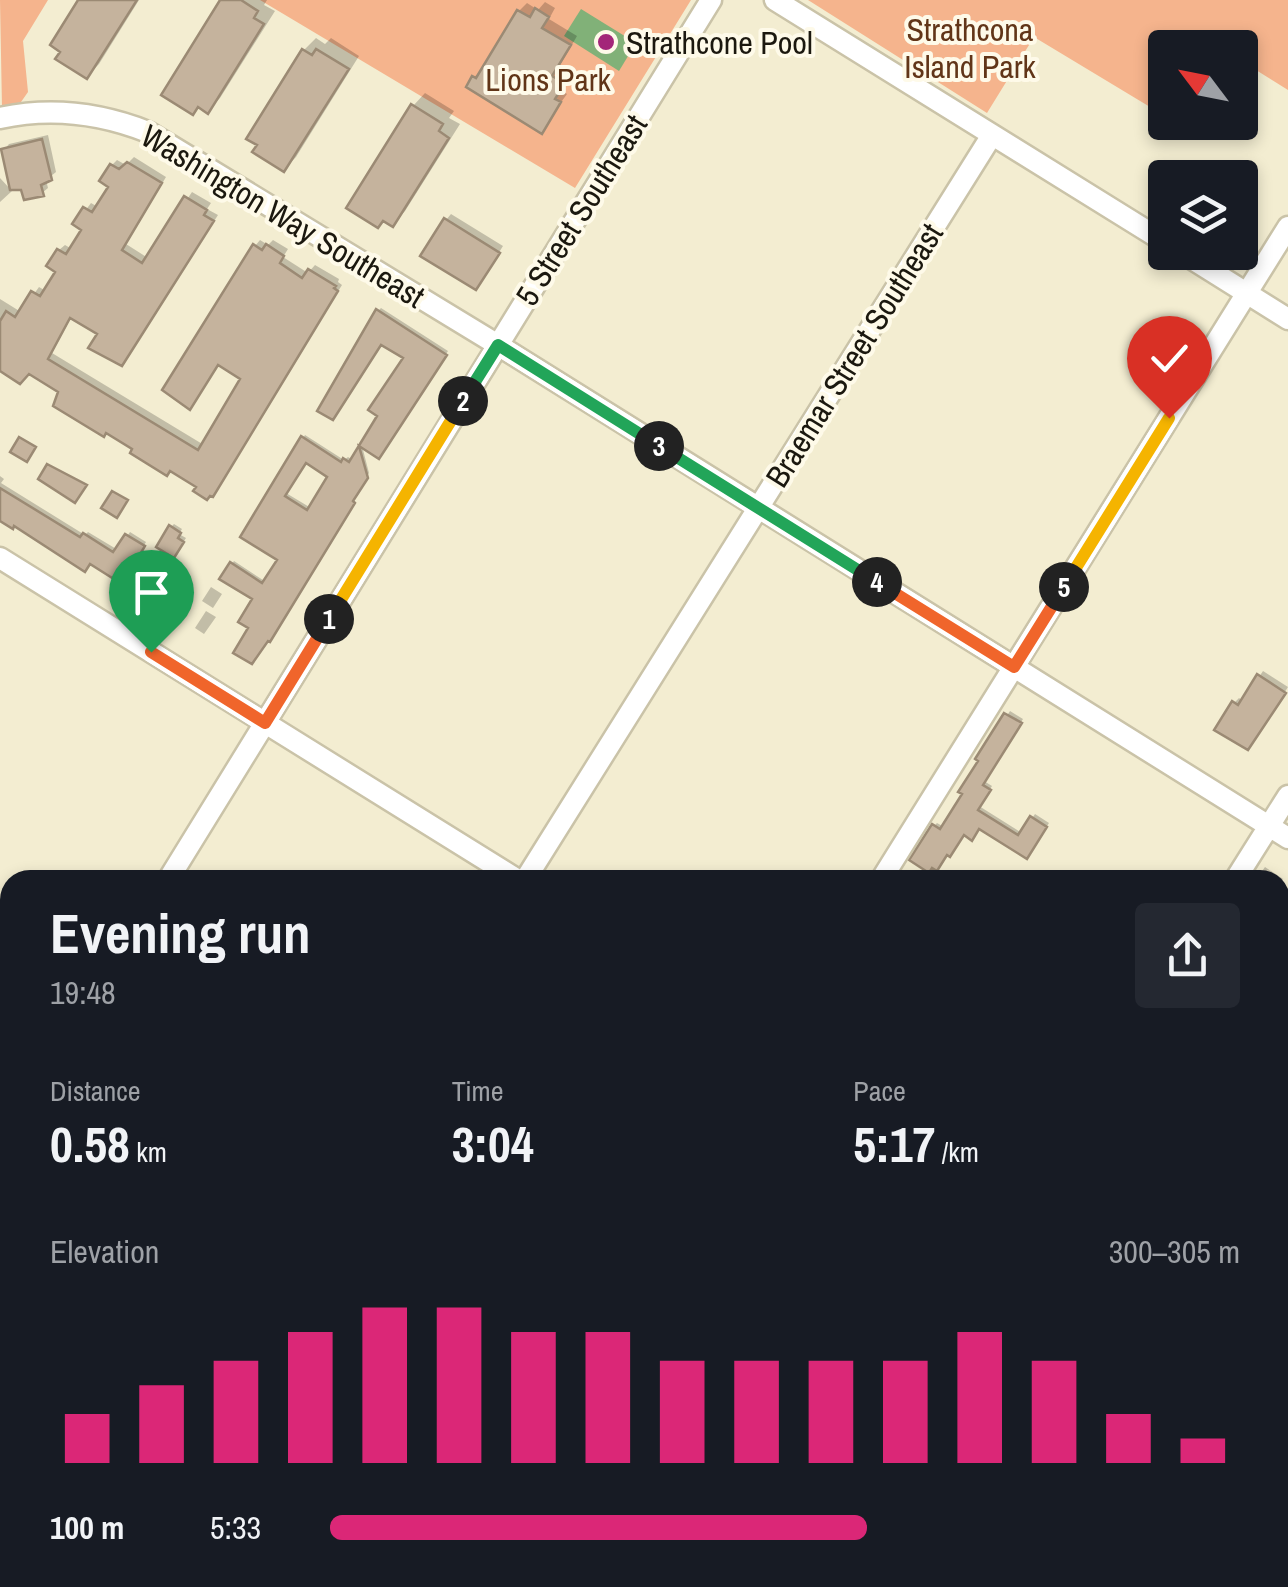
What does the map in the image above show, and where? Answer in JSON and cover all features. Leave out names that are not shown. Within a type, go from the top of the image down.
[{"type":"street","name":"5 Street Southeast","points":[[174,870],[711,0]]},
{"type":"street","points":[[776,0],[1148,231]]},
{"type":"street","name":"Washington Way Southeast","points":[[0,118],[74,113],[112,118],[148,132],[498,345],[1288,838]]},
{"type":"street","name":"Braemar Street Southeast","points":[[528,870],[992,135]]},
{"type":"street","points":[[887,870],[1288,228]]},
{"type":"street","points":[[1210,270],[1288,319]]},
{"type":"street","points":[[4,568],[506,870]]},
{"type":"street","points":[[1242,870],[1288,796]]},
{"type":"green space","points":[[0,0],[48,0],[23,41],[28,92],[21,102],[2,108]]},
{"type":"green space","name":"Lions Park","points":[[260,0],[691,0],[575,188]]},
{"type":"green space","name":"Strathcona Island Park","points":[[808,0],[1288,0],[1288,90],[1258,71],[1258,30],[1148,30],[1148,106],[1034,37],[987,113]]},
{"type":"shaded area","points":[[581,9],[636,43],[619,71],[564,36]]},
{"type":"building","points":[[78,0],[137,0],[87,79],[55,59],[60,52],[50,45]]},
{"type":"building","points":[[220,0],[241,0],[258,11],[254,18],[264,24],[208,114],[198,107],[193,115],[161,95]]},
{"type":"building","points":[[535,8],[549,17],[542,28],[571,45],[552,76],[565,83],[555,99],[561,102],[542,134],[466,87],[472,76],[476,78],[517,10],[530,17]]},
{"type":"building","points":[[302,49],[312,55],[316,49],[349,69],[284,172],[252,152],[257,145],[246,139]]},
{"type":"building","points":[[411,104],[443,124],[439,131],[449,138],[393,227],[383,221],[378,228],[346,208]]},
{"type":"building","points":[[42,139],[52,180],[41,185],[44,196],[24,200],[21,190],[10,190],[1,149]]},
{"type":"building","points":[[127,162],[162,183],[122,250],[142,263],[184,196],[207,210],[204,215],[214,221],[122,366],[88,348],[97,334],[70,318],[48,359],[198,450],[240,379],[218,365],[190,410],[162,390],[253,244],[262,250],[266,244],[284,256],[280,263],[302,278],[308,269],[338,291],[213,497],[207,500],[193,491],[196,487],[170,471],[167,476],[106,433],[104,437],[53,406],[58,392],[29,374],[20,384],[0,371],[0,321],[6,311],[15,317],[31,291],[40,296],[55,272],[46,266],[57,249],[66,254],[81,230],[72,224],[83,207],[92,212],[108,187],[99,181],[110,164],[119,169]]},
{"type":"building","points":[[444,218],[500,253],[476,290],[420,256]]},
{"type":"building","points":[[376,309],[447,355],[379,459],[359,446],[368,478],[270,642],[252,664],[233,653],[248,628],[238,622],[252,599],[219,579],[230,562],[262,583],[277,560],[240,537],[301,436],[341,462],[343,458],[349,462],[377,416],[368,410],[403,358],[381,345],[333,420],[317,411]],"holes":[[[306,463],[327,477],[307,510],[285,496]]]},
{"type":"building","points":[[19,437],[36,447],[27,462],[10,452]]},
{"type":"building","points":[[47,464],[87,485],[75,503],[38,479]]},
{"type":"building","points":[[0,488],[80,537],[83,533],[113,552],[125,534],[145,546],[133,566],[167,587],[155,608],[146,602],[142,608],[122,596],[128,588],[90,564],[85,572],[0,521]]},
{"type":"building","points":[[112,491],[128,500],[117,518],[101,508]]},
{"type":"building","points":[[169,525],[181,533],[178,538],[184,542],[174,558],[156,547]]},
{"type":"building","points":[[1257,674],[1286,693],[1248,750],[1214,730],[1232,701],[1238,705]]},
{"type":"building","points":[[1004,713],[1022,723],[983,785],[991,790],[978,810],[1018,835],[1030,816],[1047,827],[1027,859],[979,829],[972,841],[964,835],[938,870],[924,870],[909,860],[932,824],[940,829],[962,794],[958,792],[978,761],[975,759]]},
{"type":"place","name":"Strathcone Pool","points":[[606,42]]},
{"type":"route","points":[[151,652],[265,723],[498,345],[1014,667],[1169,418]]}]
